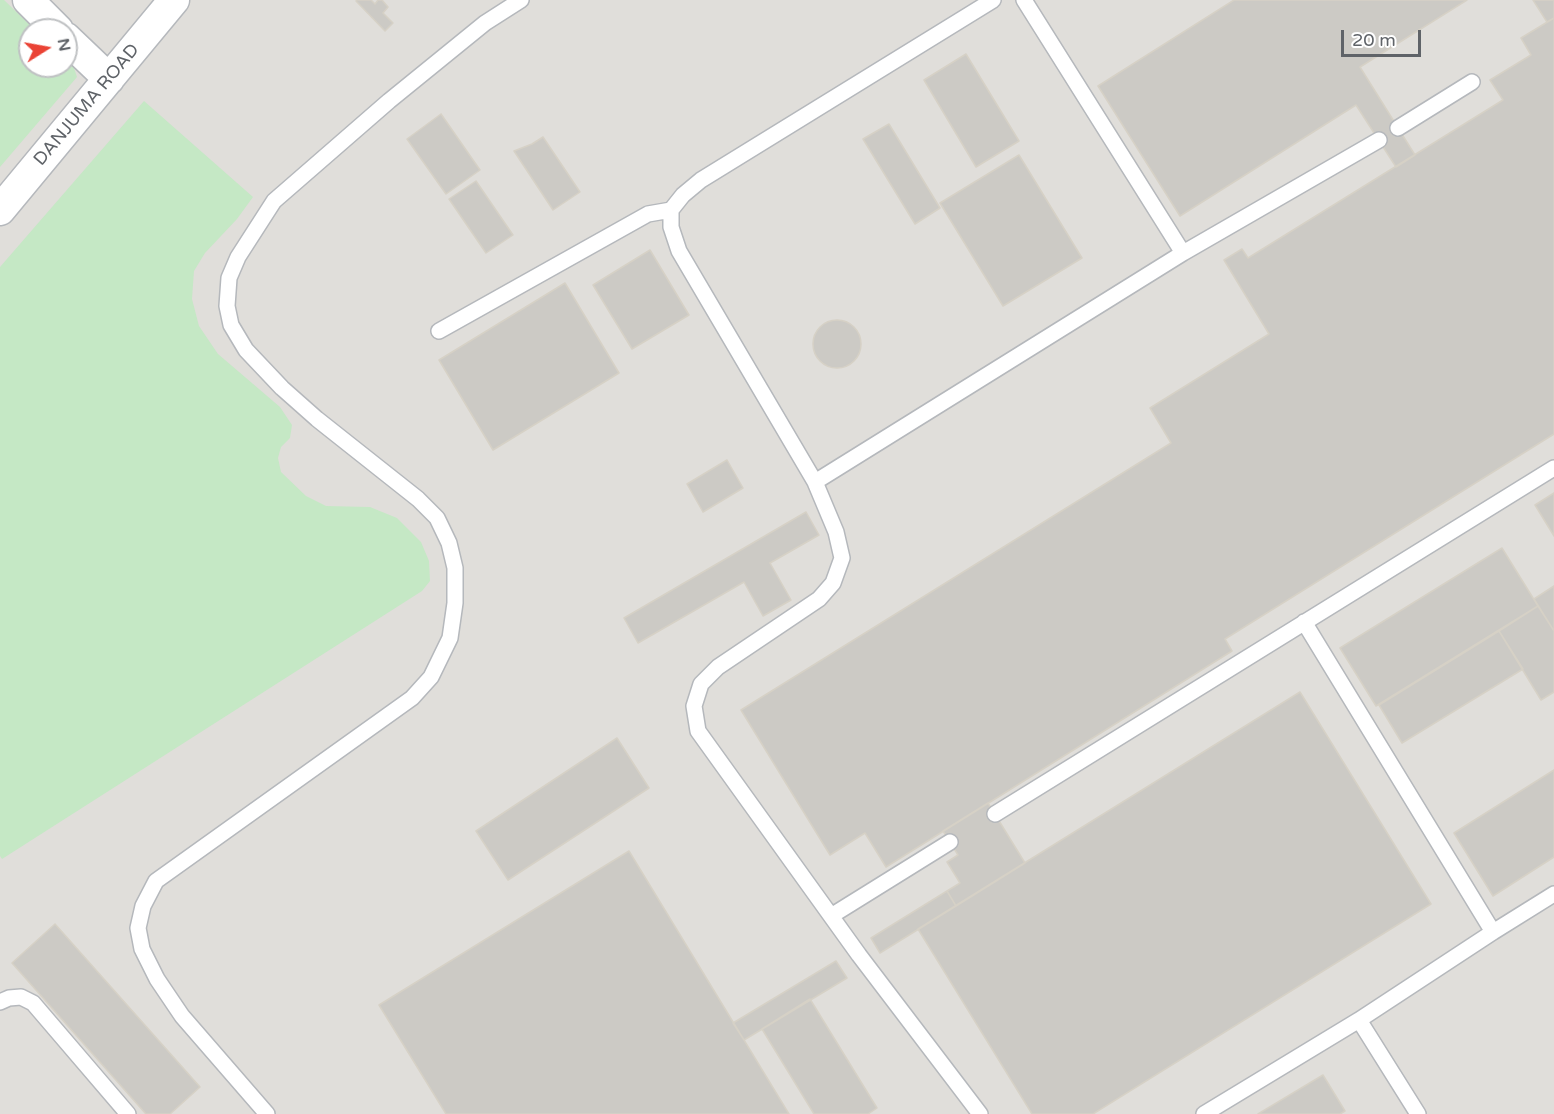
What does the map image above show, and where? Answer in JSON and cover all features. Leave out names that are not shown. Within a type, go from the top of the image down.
[{"type":"street","points":[[28,0],[46,18]]},
{"type":"street","name":"DANJUMA ROAD","points":[[0,210],[174,0]]},
{"type":"street","points":[[78,49],[109,79]]},
{"type":"lane","points":[[267,1114],[182,1016],[157,979],[142,949],[138,928],[143,906],[156,881],[412,698],[431,677],[450,638],[455,603],[455,568],[449,543],[437,518],[418,499],[317,420],[246,350],[231,326],[227,306],[229,278],[238,256],[274,201],[389,101],[485,23],[521,0]]},
{"type":"lane","points":[[980,1114],[859,955],[698,731],[694,706],[701,684],[717,667],[819,598],[833,583],[842,558],[836,532],[815,482],[679,251],[671,227],[671,210],[683,195],[701,180],[993,0]]},
{"type":"lane","points":[[1024,0],[1183,253]]},
{"type":"lane","points":[[1398,128],[1472,82]]},
{"type":"lane","points":[[815,482],[1183,253],[1378,140]]},
{"type":"lane","points":[[439,331],[648,214],[671,210]]},
{"type":"lane","points":[[995,814],[1554,468]]},
{"type":"lane","points":[[1304,621],[1493,932]]},
{"type":"lane","points":[[831,916],[950,842]]},
{"type":"lane","points":[[1204,1114],[1359,1020],[1554,894]]},
{"type":"lane","points":[[0,1002],[9,998],[21,997],[33,1003],[128,1114]]},
{"type":"lane","points":[[1359,1020],[1418,1114]]},
{"type":"shaded area","points":[[0,0],[1554,0],[1554,1114],[0,1114]]},
{"type":"green space","points":[[0,0],[4,0],[23,18],[18,18],[18,78],[76,78],[0,167]]},
{"type":"green space","points":[[144,101],[253,197],[237,219],[205,253],[194,271],[192,299],[199,326],[218,354],[280,407],[292,425],[290,438],[281,447],[278,458],[281,472],[306,496],[326,506],[370,507],[397,518],[421,542],[429,561],[430,581],[422,591],[2,859],[0,856],[0,267]]},
{"type":"building","points":[[357,0],[371,0],[375,4],[378,0],[382,0],[388,7],[383,13],[393,23],[385,31]]},
{"type":"building","points":[[1234,0],[1467,0],[1360,67],[1415,155],[1396,167],[1356,105],[1180,216],[1098,86]]},
{"type":"building","points":[[1533,0],[1554,0],[1554,18],[1547,22]]},
{"type":"building","points":[[1554,18],[1554,434],[1225,639],[1232,651],[886,867],[865,833],[830,855],[741,710],[1171,443],[1150,408],[1269,334],[1224,260],[1242,249],[1248,258],[1503,100],[1490,80],[1531,55],[1521,38]]},
{"type":"building","points":[[966,54],[1019,141],[976,167],[924,80]]},
{"type":"building","points":[[441,114],[480,170],[446,194],[407,139]]},
{"type":"building","points":[[889,124],[940,208],[915,224],[863,139]]},
{"type":"building","points":[[543,137],[580,192],[553,210],[514,151]]},
{"type":"building","points":[[1019,155],[1082,258],[1003,306],[940,203]]},
{"type":"building","points":[[476,181],[513,235],[486,253],[449,199]]},
{"type":"building","points":[[650,250],[689,315],[632,349],[593,285]]},
{"type":"building","points":[[565,283],[619,373],[493,450],[439,360]]},
{"type":"building","points":[[832,320],[842,320],[854,327],[861,339],[861,349],[854,361],[842,368],[832,368],[817,357],[813,349],[813,339],[824,324]]},
{"type":"building","points":[[727,460],[743,488],[703,512],[687,484]]},
{"type":"building","points":[[1554,493],[1554,536],[1535,505]]},
{"type":"building","points":[[806,512],[819,535],[770,563],[791,600],[763,616],[744,582],[638,643],[624,618]]},
{"type":"building","points":[[1502,548],[1538,606],[1376,706],[1340,648]]},
{"type":"building","points":[[1554,586],[1554,631],[1534,599]]},
{"type":"building","points":[[1538,606],[1554,631],[1554,692],[1541,700],[1499,631]]},
{"type":"building","points":[[1499,631],[1523,669],[1402,743],[1379,705]]},
{"type":"building","points":[[1300,692],[1431,904],[1093,1114],[1032,1114],[918,929]]},
{"type":"building","points":[[617,738],[649,788],[508,880],[476,831]]},
{"type":"building","points":[[1554,770],[1554,857],[1493,896],[1454,833]]},
{"type":"building","points":[[988,803],[1025,863],[956,906],[947,891],[960,883],[947,862],[958,855],[943,831]]},
{"type":"building","points":[[629,851],[789,1114],[446,1114],[379,1005]]},
{"type":"building","points":[[947,891],[956,906],[880,953],[871,938]]},
{"type":"building","points":[[55,924],[200,1087],[170,1114],[146,1114],[12,963]]},
{"type":"building","points":[[836,961],[847,978],[744,1040],[733,1023]]},
{"type":"building","points":[[810,999],[877,1108],[868,1114],[814,1114],[762,1029]]},
{"type":"building","points":[[1323,1075],[1345,1111],[1340,1114],[1258,1114]]}]
